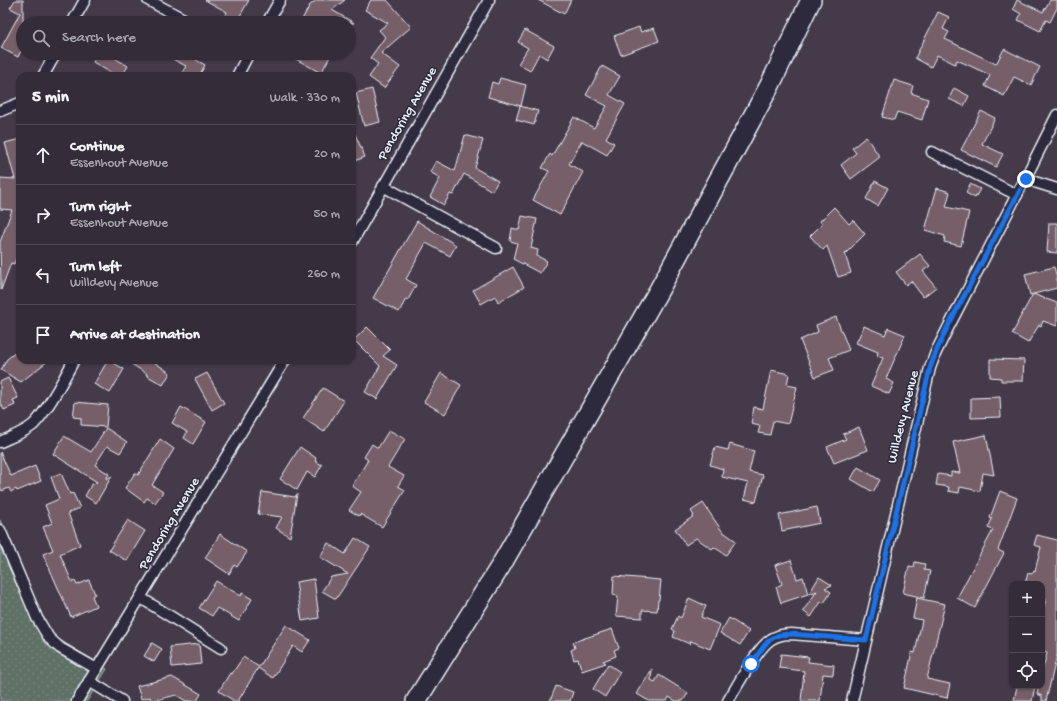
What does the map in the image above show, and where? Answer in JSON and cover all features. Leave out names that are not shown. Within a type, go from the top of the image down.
[{"type":"highway","points":[[416,701],[500,568],[655,297],[770,85],[811,0]]},
{"type":"street","points":[[76,16],[85,0]]},
{"type":"street","points":[[148,0],[179,16]]},
{"type":"street","points":[[270,16],[280,0]]},
{"type":"street","name":"Pendoring Avenue","points":[[356,235],[489,0]]},
{"type":"street","points":[[45,72],[52,60]]},
{"type":"street","points":[[239,72],[245,60]]},
{"type":"street","points":[[0,111],[16,105]]},
{"type":"street","name":"Willdevy Avenue","points":[[852,701],[930,368],[946,330],[1026,179],[1057,115]]},
{"type":"street","points":[[932,152],[1017,195]]},
{"type":"street","points":[[1026,179],[1057,190]]},
{"type":"street","points":[[384,186],[496,248]]},
{"type":"street","points":[[0,442],[34,424],[43,412],[72,364]]},
{"type":"street","name":"Pendoring Avenue","points":[[77,701],[283,364]]},
{"type":"street","points":[[0,530],[37,618],[49,638],[60,648],[97,669]]},
{"type":"street","points":[[141,598],[221,648]]},
{"type":"street","points":[[728,701],[760,651],[769,640],[774,637],[791,634],[866,640]]},
{"type":"street","points":[[90,681],[122,701]]},
{"type":"green space","points":[[0,520],[47,632],[107,669],[87,701],[0,701]]},
{"type":"building","points":[[15,0],[23,0],[23,16],[18,16],[20,13],[10,8]]},
{"type":"building","points":[[205,0],[249,0],[240,16],[225,16],[227,12]]},
{"type":"building","points":[[317,0],[345,0],[332,10],[342,16],[304,16],[310,5]]},
{"type":"building","points":[[371,0],[387,0],[411,27],[381,53],[400,67],[384,88],[369,77],[378,64],[370,58],[385,37],[379,30],[388,23],[365,10]]},
{"type":"building","points":[[538,0],[571,0],[564,14]]},
{"type":"building","points":[[1017,0],[1043,12],[1050,0],[1057,0],[1057,8],[1050,22],[1046,20],[1040,31],[1018,20],[1021,14],[1013,9]]},
{"type":"building","points":[[938,12],[949,17],[943,29],[949,32],[945,39],[996,64],[1004,49],[1040,67],[1031,85],[1014,77],[1004,96],[985,86],[990,75],[957,60],[955,64],[937,55],[931,67],[915,58]]},
{"type":"building","points":[[16,20],[16,56],[1,48]]},
{"type":"building","points":[[639,27],[641,32],[654,28],[659,41],[621,55],[614,36]]},
{"type":"building","points":[[525,30],[554,46],[547,59],[539,54],[530,71],[518,64],[528,48],[518,42]]},
{"type":"building","points":[[94,60],[118,60],[128,66],[124,72],[109,72],[93,62]]},
{"type":"building","points":[[174,60],[196,60],[205,65],[201,72],[182,72],[186,66]]},
{"type":"building","points":[[298,60],[328,60],[322,72]]},
{"type":"building","points":[[602,66],[620,76],[609,95],[625,104],[606,138],[614,143],[607,155],[582,141],[569,164],[583,172],[560,215],[533,200],[549,171],[542,168],[550,154],[552,156],[574,117],[594,128],[607,106],[586,95]]},
{"type":"building","points":[[500,78],[526,85],[521,106],[488,97],[492,82],[498,84]]},
{"type":"building","points":[[894,80],[913,86],[911,93],[928,99],[922,120],[897,112],[894,120],[882,117]]},
{"type":"building","points":[[954,88],[969,96],[964,106],[949,99]]},
{"type":"building","points":[[372,89],[380,122],[364,126],[356,93]]},
{"type":"building","points":[[520,106],[538,111],[534,125],[516,120]]},
{"type":"building","points":[[981,111],[995,118],[982,144],[1003,154],[996,167],[961,150]]},
{"type":"building","points":[[465,135],[483,140],[475,168],[498,181],[492,191],[464,174],[453,195],[450,194],[444,205],[430,197],[440,178],[430,172],[436,161],[455,171]]},
{"type":"building","points":[[356,136],[365,157],[356,160]]},
{"type":"building","points":[[866,137],[880,157],[851,179],[841,165],[856,153],[852,148]]},
{"type":"building","points":[[16,140],[16,259],[14,264],[11,263],[1,290],[0,242],[12,210],[0,209],[0,178],[15,179],[5,143]]},
{"type":"building","points":[[875,181],[888,188],[878,206],[866,199]]},
{"type":"building","points":[[970,184],[980,189],[975,198],[966,193]]},
{"type":"building","points":[[937,188],[950,192],[946,207],[969,212],[961,246],[944,242],[945,236],[925,230]]},
{"type":"building","points":[[834,207],[849,224],[853,220],[865,234],[845,254],[851,273],[838,277],[827,246],[823,250],[810,236],[822,224],[820,221]]},
{"type":"building","points":[[522,216],[537,219],[531,248],[538,250],[537,256],[547,261],[540,273],[513,259],[517,243],[510,241],[512,228],[519,230]]},
{"type":"building","points":[[417,221],[456,245],[450,256],[426,243],[406,279],[416,285],[408,300],[406,299],[399,312],[373,298]]},
{"type":"building","points":[[1049,223],[1057,223],[1057,253],[1047,252]]},
{"type":"building","points":[[920,254],[930,266],[923,271],[936,287],[923,297],[911,281],[906,285],[896,272]]},
{"type":"building","points":[[513,267],[524,287],[498,302],[495,296],[481,304],[473,290]]},
{"type":"building","points":[[1054,267],[1057,278],[1057,288],[1030,295],[1025,274]]},
{"type":"building","points":[[1033,294],[1057,303],[1057,326],[1043,321],[1028,343],[1012,334]]},
{"type":"building","points":[[836,317],[849,350],[829,358],[834,370],[815,377],[800,340],[818,332],[816,325]]},
{"type":"building","points":[[864,326],[885,335],[888,328],[905,335],[886,379],[894,383],[889,394],[871,386],[883,358],[877,356],[878,352],[856,343]]},
{"type":"building","points":[[367,327],[390,350],[383,356],[397,365],[377,399],[365,392],[380,366],[356,342],[356,338]]},
{"type":"building","points":[[16,352],[16,364],[44,364],[21,382],[1,370],[7,359]]},
{"type":"building","points":[[990,359],[1024,360],[1023,381],[1001,381],[1001,378],[990,377]]},
{"type":"building","points":[[106,364],[115,364],[124,369],[110,393],[94,384]]},
{"type":"building","points":[[131,364],[157,364],[170,373],[163,385],[146,375],[147,374]]},
{"type":"building","points":[[771,370],[789,374],[787,385],[797,387],[788,424],[773,421],[770,435],[758,433],[760,426],[751,424],[754,407],[763,409]]},
{"type":"building","points":[[207,373],[224,403],[212,410],[195,379]]},
{"type":"building","points":[[441,373],[461,385],[445,414],[424,402]]},
{"type":"building","points":[[8,378],[18,398],[13,400],[15,405],[4,410],[0,402],[0,382]]},
{"type":"building","points":[[323,388],[344,401],[324,432],[303,418]]},
{"type":"building","points":[[1000,397],[1001,417],[971,418],[971,398]]},
{"type":"building","points":[[75,402],[108,405],[106,427],[81,425],[81,418],[73,417]]},
{"type":"building","points":[[181,407],[206,422],[193,444],[184,438],[187,432],[172,423]]},
{"type":"building","points":[[859,427],[868,450],[834,463],[827,447],[846,439],[843,434]]},
{"type":"building","points":[[106,428],[127,442],[120,453],[107,446],[95,465],[109,474],[106,479],[112,476],[96,503],[85,496],[91,485],[97,482],[53,454],[64,436],[91,452]]},
{"type":"building","points":[[389,430],[405,439],[388,467],[404,476],[398,486],[405,490],[382,527],[360,514],[359,516],[349,510],[361,492],[352,486],[368,460],[364,457],[372,444],[378,448]]},
{"type":"building","points":[[986,435],[994,475],[983,473],[980,491],[960,487],[959,493],[948,491],[949,487],[936,485],[938,474],[951,476],[951,472],[960,473],[953,442]]},
{"type":"building","points":[[160,439],[174,449],[152,485],[163,492],[155,503],[147,498],[144,502],[125,488],[135,473],[138,475]]},
{"type":"building","points":[[730,444],[754,451],[749,472],[763,475],[756,502],[744,499],[748,483],[722,477],[723,469],[710,465],[715,447],[728,450]]},
{"type":"building","points":[[300,447],[316,458],[315,461],[322,465],[315,477],[307,472],[297,490],[280,479]]},
{"type":"building","points":[[0,452],[11,476],[35,466],[41,481],[17,491],[16,489],[11,492],[9,488],[2,491],[0,486]]},
{"type":"building","points":[[858,467],[880,480],[873,492],[851,479]]},
{"type":"building","points":[[61,473],[70,494],[73,493],[80,508],[68,513],[80,545],[60,554],[72,582],[75,581],[77,585],[89,580],[95,594],[92,596],[96,606],[71,617],[43,554],[53,550],[43,527],[52,523],[45,505],[59,499],[51,477]]},
{"type":"building","points":[[1000,491],[1017,498],[998,550],[1004,553],[975,608],[957,598],[993,530],[988,528]]},
{"type":"building","points":[[262,492],[295,497],[297,494],[290,537],[276,528],[282,517],[258,514]]},
{"type":"building","points":[[703,503],[722,531],[736,541],[726,555],[714,547],[712,549],[696,538],[686,545],[675,529],[694,516],[691,511]]},
{"type":"building","points":[[817,507],[820,523],[782,531],[779,515]]},
{"type":"building","points":[[128,520],[145,531],[127,561],[109,550]]},
{"type":"building","points":[[220,534],[247,552],[237,567],[234,565],[229,574],[205,558]]},
{"type":"building","points":[[1037,535],[1057,540],[1057,655],[1046,701],[1042,701],[1042,696],[1037,694],[1038,689],[1045,689],[1045,661],[1047,653],[1045,652],[1045,581],[1026,581],[1028,573],[1032,574],[1034,570],[1035,571],[1041,547],[1034,545]]},
{"type":"building","points":[[355,538],[370,547],[336,599],[322,591],[331,577],[348,574],[320,557],[328,543],[345,554]]},
{"type":"building","points":[[791,560],[797,579],[803,577],[808,594],[781,603],[776,587],[782,584],[775,565]]},
{"type":"building","points":[[915,562],[925,564],[924,570],[930,571],[924,598],[903,593],[909,566],[914,567]]},
{"type":"building","points":[[614,576],[661,580],[657,611],[642,610],[642,618],[616,616],[618,596],[613,595]]},
{"type":"building","points":[[819,577],[832,585],[825,588],[831,592],[824,603],[821,602],[811,617],[803,611],[817,591],[809,594]]},
{"type":"building","points":[[314,579],[319,618],[302,621],[296,582]]},
{"type":"building","points":[[216,581],[241,596],[242,593],[252,599],[239,621],[217,608],[212,616],[199,608]]},
{"type":"building","points":[[689,598],[706,606],[701,617],[720,625],[710,649],[691,641],[690,644],[673,637],[675,631],[672,629],[678,616],[681,618]]},
{"type":"building","points":[[917,598],[945,604],[927,679],[950,684],[947,698],[904,688],[912,652],[915,653],[922,620],[913,618]]},
{"type":"building","points":[[729,618],[749,631],[740,645],[720,633]]},
{"type":"building","points":[[286,625],[310,640],[302,652],[293,646],[273,678],[258,668],[238,701],[234,701],[219,691],[230,673],[232,674],[243,657],[259,667]]},
{"type":"building","points":[[612,629],[619,648],[614,650],[616,656],[603,661],[606,663],[582,671],[578,659],[574,660],[571,650],[575,648],[573,642]]},
{"type":"building","points":[[152,643],[162,649],[154,662],[144,656]]},
{"type":"building","points":[[199,644],[201,664],[172,667],[170,647]]},
{"type":"building","points":[[781,654],[809,657],[808,662],[834,665],[833,675],[823,674],[820,701],[801,701],[804,671],[779,668]]},
{"type":"building","points":[[608,664],[620,672],[605,697],[593,689]]},
{"type":"building","points":[[652,669],[651,680],[655,682],[659,675],[688,693],[683,701],[676,701],[669,697],[667,701],[649,701],[637,694]]},
{"type":"building","points":[[172,677],[201,694],[197,701],[186,701],[176,695],[153,701],[151,701],[150,697],[141,699],[137,686]]},
{"type":"building","points":[[556,686],[573,692],[570,701],[550,701]]},
{"type":"building","points":[[1016,689],[1034,689],[1032,701],[1014,701]]},
{"type":"route","points":[[751,664],[769,640],[779,635],[791,634],[866,640],[930,368],[946,330],[1026,179]]}]
